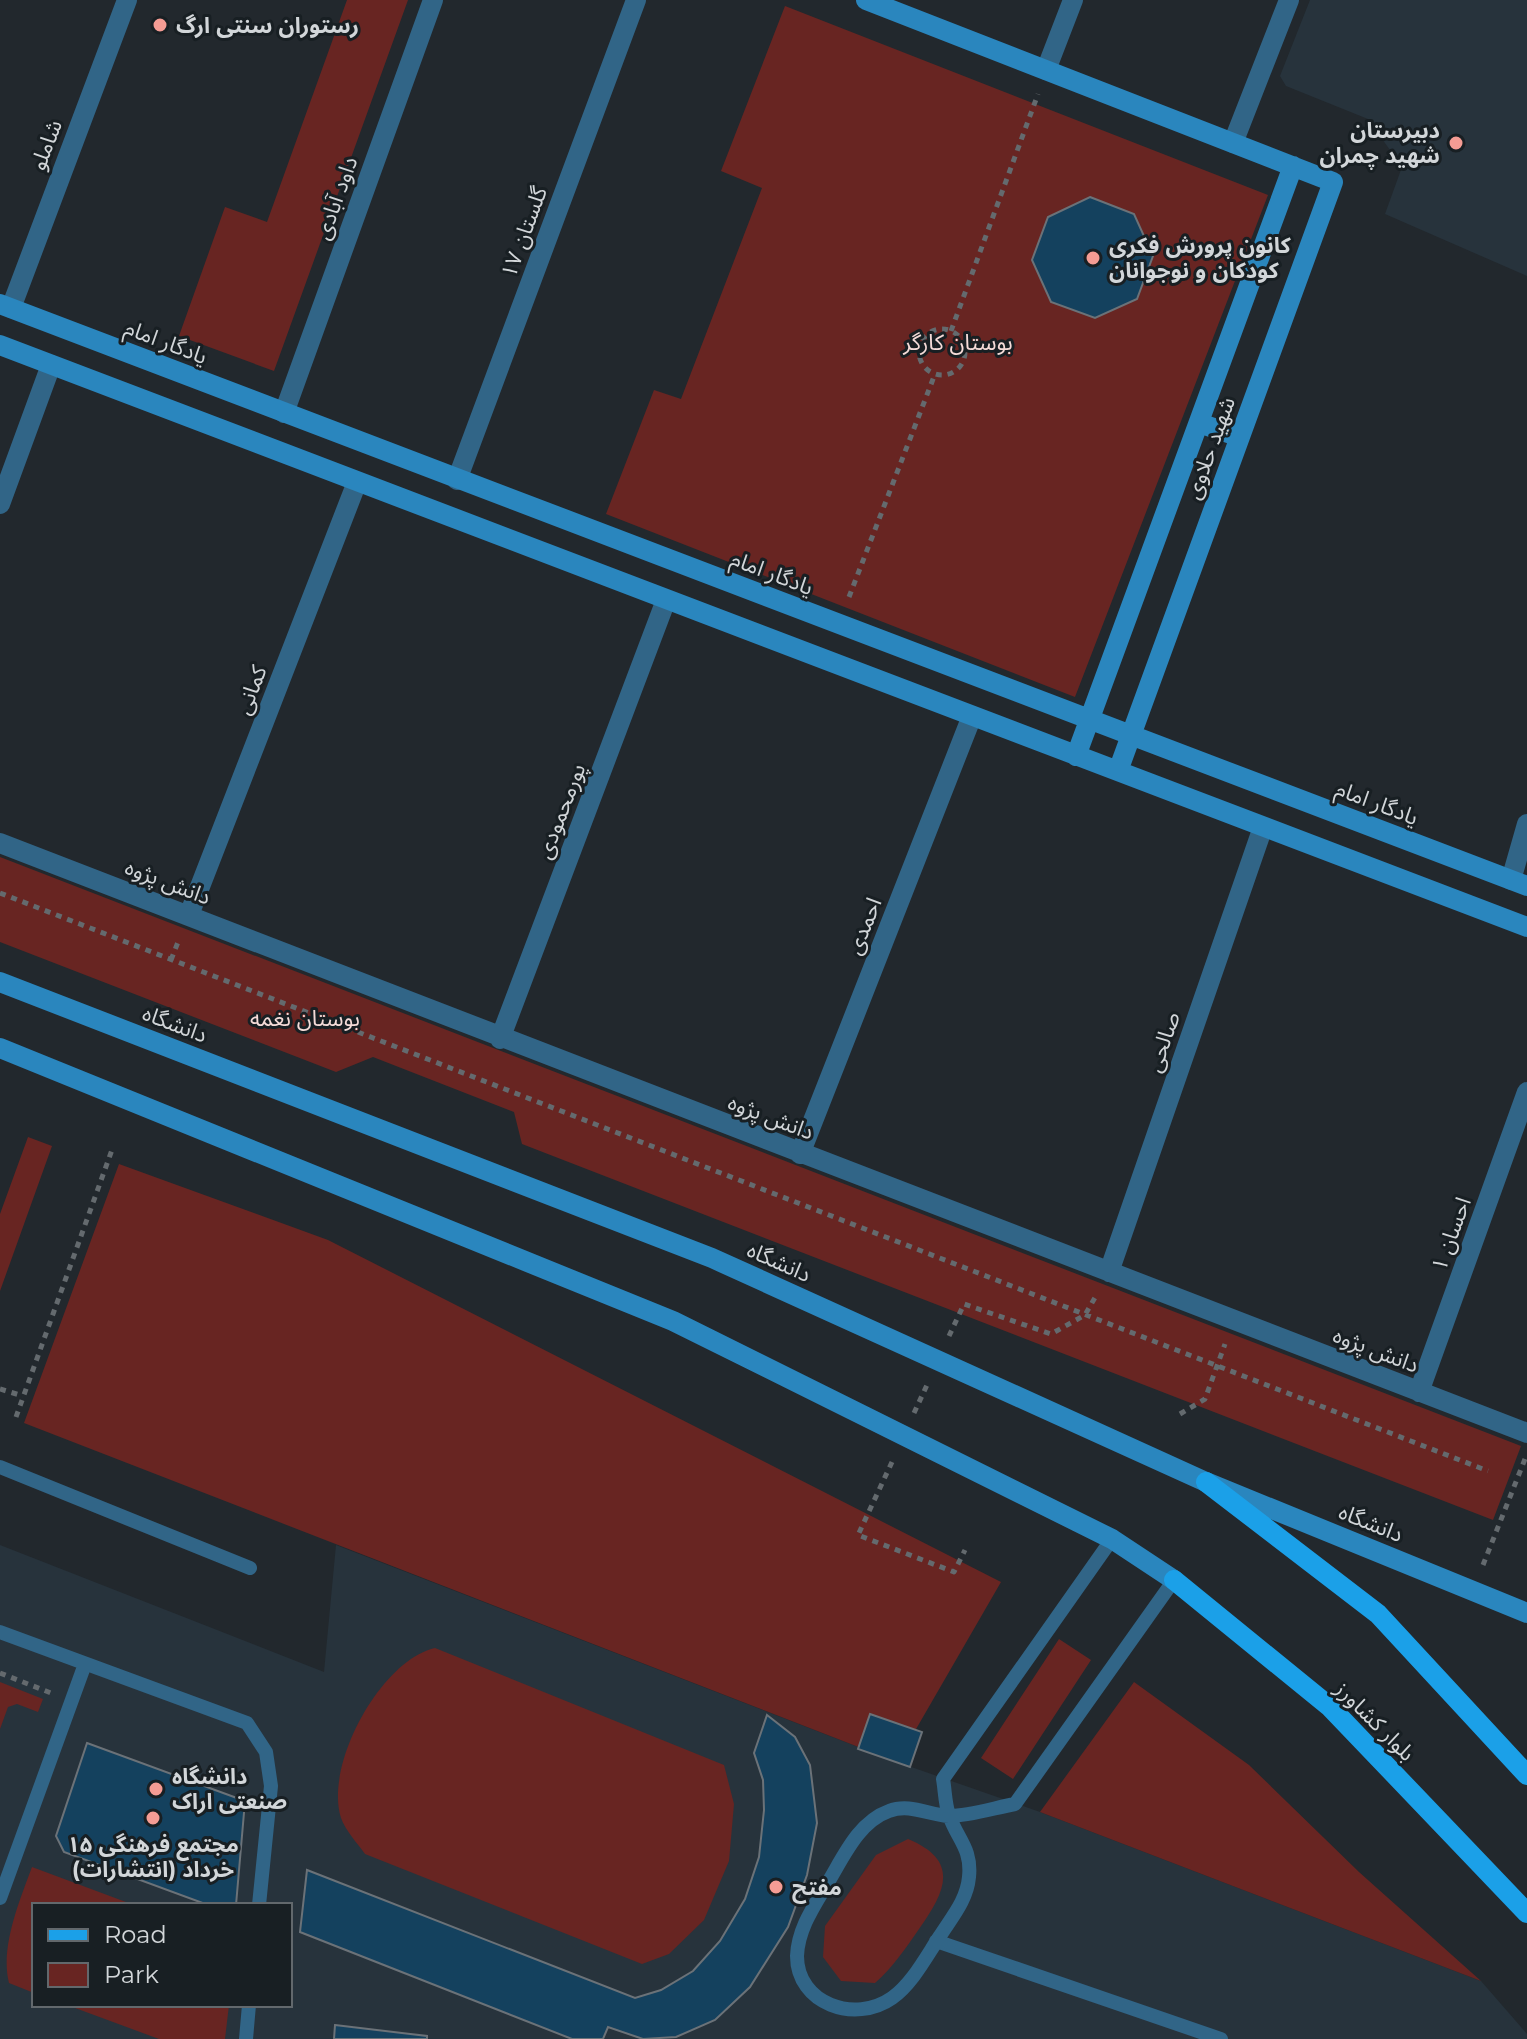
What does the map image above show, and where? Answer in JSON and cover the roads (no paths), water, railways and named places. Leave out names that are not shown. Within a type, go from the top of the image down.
[{"type":"main road","points":[[1206,1482],[1378,1614],[1527,1775]]},
{"type":"main road","name":"بلوار کشاورز","points":[[1174,1580],[1330,1707],[1527,1913]]},
{"type":"street","name":"شاملو","points":[[5,306],[127,0]]},
{"type":"street","name":"داود آبادی","points":[[284,413],[433,0]]},
{"type":"street","name":"گلستان ۱۷","points":[[457,480],[636,0]]},
{"type":"street","name":"شهید حلاوی","points":[[866,0],[1333,182],[1118,771]]},
{"type":"street","points":[[1046,70],[1073,0]]},
{"type":"street","points":[[1233,143],[1289,0]]},
{"type":"street","name":"شهید حلاوی","points":[[1076,756],[1293,166]]},
{"type":"street","name":"یادگار امام","points":[[5,306],[1519,883]]},
{"type":"street","points":[[0,345],[1527,927]]},
{"type":"street","points":[[0,504],[51,365]]},
{"type":"street","points":[[1199,423],[1240,437]]},
{"type":"street","name":"کمانی","points":[[189,915],[357,482]]},
{"type":"street","name":"پورمحمودی","points":[[500,1039],[666,600]]},
{"type":"street","name":"احمدی","points":[[800,1154],[972,716]]},
{"type":"street","points":[[1519,883],[1527,824]]},
{"type":"street","name":"صالحی","points":[[1109,1272],[1263,827]]},
{"type":"street","name":"دانش پژوه","points":[[0,843],[500,1039],[1527,1433]]},
{"type":"street","name":"دانشگاه","points":[[0,982],[712,1258],[1206,1482],[1527,1613]]},
{"type":"street","points":[[0,1048],[673,1321],[1112,1539],[1174,1580]]},
{"type":"street","name":"احسان ۱","points":[[1419,1392],[1527,1092]]},
{"type":"lane","points":[[0,1467],[250,1568]]},
{"type":"lane","points":[[1112,1539],[943,1779],[949,1816],[962,1836],[970,1859],[966,1897],[907,1984],[878,2006],[833,2006],[811,1995],[800,1978],[797,1956],[808,1915],[859,1832],[888,1811],[915,1809],[949,1816],[1015,1804],[1174,1580]]},
{"type":"lane","points":[[0,1632],[247,1723],[266,1752],[271,1786],[259,1903]]},
{"type":"lane","points":[[0,1898],[85,1664]]},
{"type":"lane","points":[[936,1941],[1221,2039]]},
{"type":"lane","points":[[246,2039],[249,2007]]},
{"type":"place","name":"رستوران سنتی ارگ","points":[[160,25]]},
{"type":"place","name":"دبیرستان شهید چمران","points":[[1456,143]]},
{"type":"place","name":"کانون پرورش فکری کودکان و نوجوانان","points":[[1093,258]]},
{"type":"place","name":"دانشگاه صنعتی اراک","points":[[156,1789]]},
{"type":"place","name":"مجتمع فرهنگی ۱۵ خرداد (انتشارات)","points":[[153,1818]]},
{"type":"place","name":"مفتح","points":[[776,1887]]},
{"type":"park label","name":"بوستان کارگر","points":[[958,342]]},
{"type":"park label","name":"بوستان نغمه","points":[[305,1018]]}]
